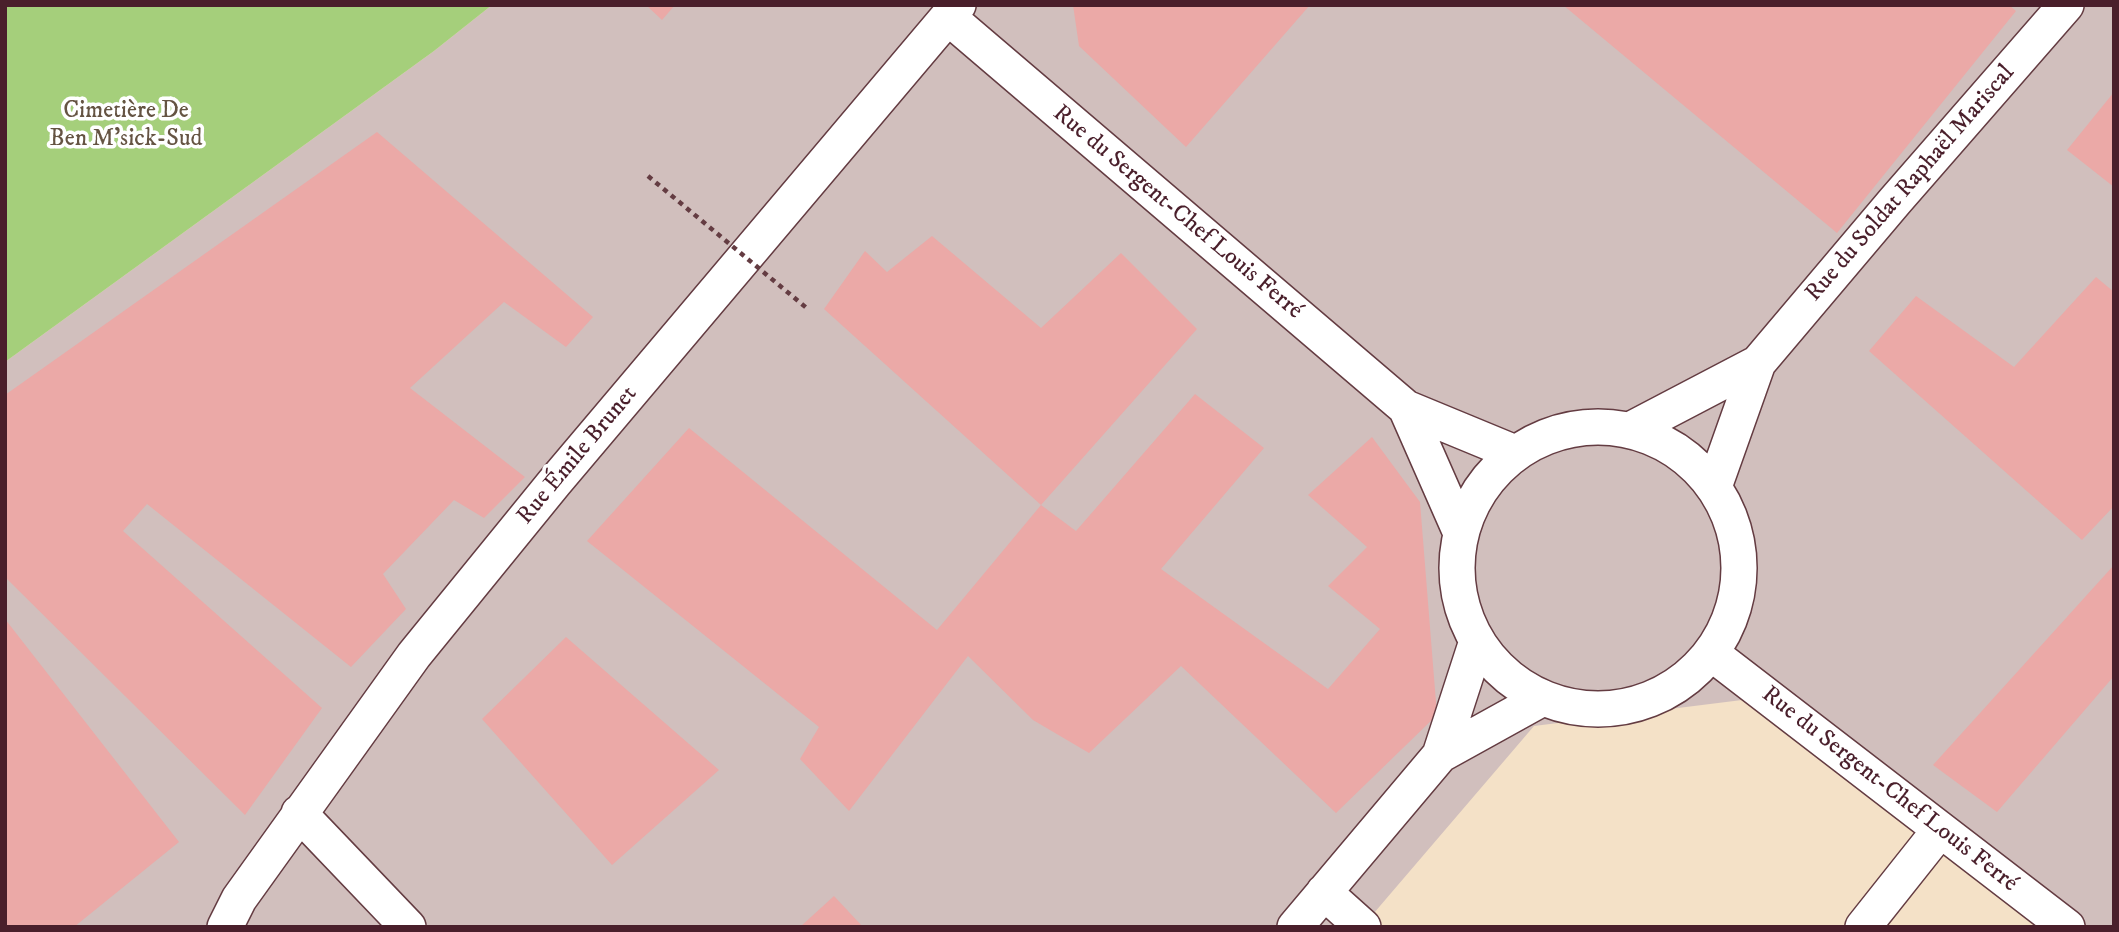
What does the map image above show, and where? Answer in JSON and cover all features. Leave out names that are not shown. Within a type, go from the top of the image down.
[{"type":"street","name":"Rue du Soldat Raphaël Mariscal","points":[[1714,487],[1758,363],[2066,5]]},
{"type":"street","name":"Rue du Sergent-Chef Louis Ferré","points":[[953,11],[1406,408],[1515,453]]},
{"type":"street","name":"Rue Émile Brunet","points":[[225,927],[239,899],[414,655],[563,472],[953,11]]},
{"type":"street","name":"Rue du Soldat Raphaël Mariscal","points":[[1630,430],[1758,363]]},
{"type":"street","name":"Rue du Sergent-Chef Louis Ferré","points":[[1406,408],[1461,533]]},
{"type":"street","points":[[1590,427],[1630,430],[1678,450],[1714,487],[1738,541],[1736,599],[1711,653],[1690,676],[1664,693],[1635,705],[1604,709],[1583,708],[1543,698],[1505,675],[1476,642],[1462,607],[1456,570],[1461,533],[1472,502],[1491,475],[1515,453],[1550,435],[1590,427]]},
{"type":"street","points":[[1440,755],[1476,642]]},
{"type":"street","name":"Rue du Sergent-Chef Louis Ferré","points":[[1711,653],[2067,927]]},
{"type":"street","points":[[1295,927],[1440,755],[1543,698]]},
{"type":"street","points":[[299,813],[408,927]]},
{"type":"street","points":[[1863,927],[1940,830]]},
{"type":"street","points":[[1324,892],[1363,927]]},
{"type":"path","points":[[648,176],[809,310]]},
{"type":"shaded area","points":[[492,5],[2114,5],[2114,927],[2046,927],[1758,698],[1534,726],[1362,927],[5,927],[5,362],[434,51]]},
{"type":"green space","name":"Cimetière De Ben M'sick-Sud","points":[[5,5],[492,5],[434,51],[5,362]]},
{"type":"building","points":[[646,5],[675,5],[662,20]]},
{"type":"building","points":[[1073,5],[1310,5],[1186,147],[1079,46]]},
{"type":"building","points":[[1563,5],[2009,5],[2016,11],[1837,233]]},
{"type":"building","points":[[2114,92],[2114,187],[2067,150]]},
{"type":"building","points":[[377,132],[593,317],[566,347],[504,302],[410,388],[525,477],[484,518],[454,500],[383,574],[406,609],[351,667],[147,504],[123,531],[322,708],[245,815],[5,577],[5,395]]},
{"type":"building","points":[[932,236],[1041,328],[1121,253],[1197,329],[1041,505],[824,309],[865,251],[887,272]]},
{"type":"building","points":[[2096,277],[2114,292],[2114,506],[2082,540],[1869,351],[1916,296],[2014,367]]},
{"type":"building","points":[[1195,394],[1264,448],[1161,569],[1328,689],[1380,629],[1328,586],[1367,547],[1308,495],[1372,437],[1420,502],[1437,715],[1336,813],[1181,666],[1089,753],[1033,720],[968,656],[849,811],[800,759],[819,727],[587,541],[689,428],[937,630],[1041,505],[1076,531]]},
{"type":"building","points":[[2114,565],[2114,676],[1997,812],[1933,765]]},
{"type":"building","points":[[5,619],[179,842],[74,927],[5,927]]},
{"type":"building","points":[[566,637],[719,770],[612,865],[482,719]]},
{"type":"building","points":[[834,896],[863,927],[800,927]]}]
